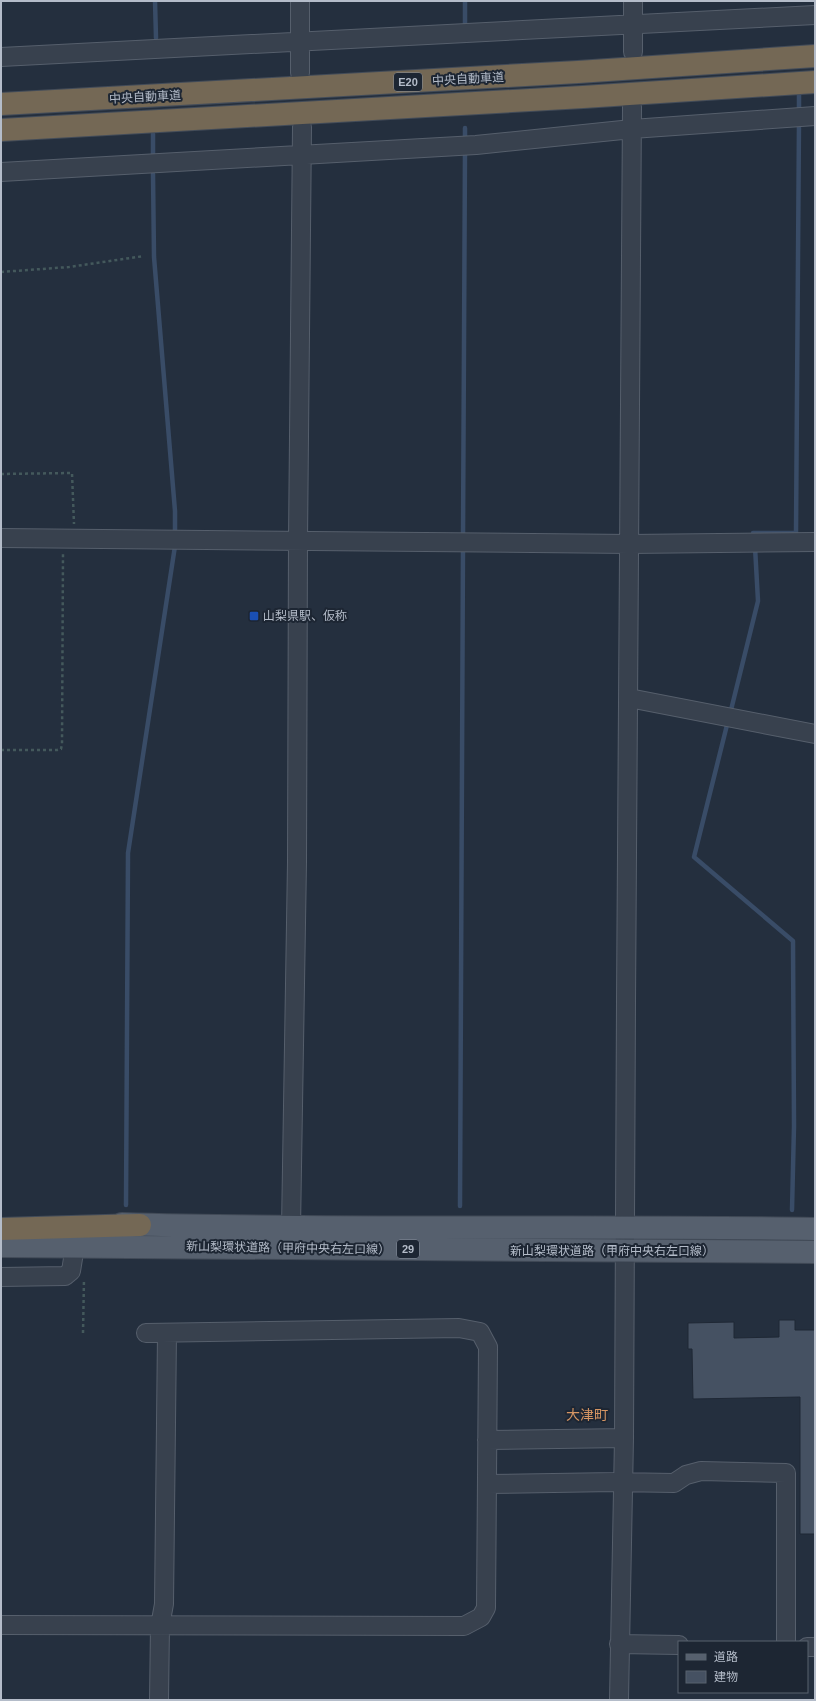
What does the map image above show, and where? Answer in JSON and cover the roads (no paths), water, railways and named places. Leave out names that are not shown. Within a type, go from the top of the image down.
[{"type":"highway","name":"中央自動車道","points":[[1,104],[562,73],[815,56]]},
{"type":"highway","name":"中央自動車道","points":[[1,130],[575,98],[815,82]]},
{"type":"highway","points":[[1,1229],[140,1225]]},
{"type":"main road","name":"新山梨環状道路（甲府中央右左口線）","points":[[1,1221],[291,1228],[700,1227],[815,1230]]},
{"type":"main road","name":"新山梨環状道路（甲府中央右左口線）","points":[[1,1246],[815,1252]]},
{"type":"street","points":[[300,1],[300,73]]},
{"type":"street","points":[[633,1],[633,52]]},
{"type":"street","points":[[1,57],[300,43],[815,15]]},
{"type":"street","points":[[619,1700],[624,1438],[632,107]]},
{"type":"street","points":[[1,172],[476,145],[632,129],[806,116]]},
{"type":"street","points":[[291,1228],[297,862],[302,127]]},
{"type":"street","points":[[1,538],[630,544],[815,542]]},
{"type":"street","points":[[629,698],[815,734]]},
{"type":"street","points":[[1,1277],[65,1276],[71,1271],[75,1246]]},
{"type":"street","points":[[1,1625],[464,1626],[481,1617],[486,1608],[488,1347],[480,1332],[459,1328],[146,1333]]},
{"type":"street","points":[[159,1700],[160,1626],[164,1604],[167,1333]]},
{"type":"street","points":[[488,1440],[624,1438]]},
{"type":"street","points":[[487,1484],[674,1483],[686,1475],[702,1471],[786,1473],[786,1641]]},
{"type":"street","points":[[620,1644],[678,1645]]},
{"type":"waterway","points":[[155,1],[156,38]]},
{"type":"waterway","points":[[465,1],[465,24]]},
{"type":"waterway","points":[[799,92],[799,114]]},
{"type":"waterway","points":[[753,533],[796,533],[799,121]]},
{"type":"waterway","points":[[465,128],[465,142]]},
{"type":"waterway","points":[[153,134],[153,156]]},
{"type":"waterway","points":[[463,538],[465,149]]},
{"type":"waterway","points":[[153,174],[154,257],[175,511],[175,533]]},
{"type":"waterway","points":[[460,1206],[463,545]]},
{"type":"waterway","points":[[126,1205],[128,853],[175,546]]},
{"type":"waterway","points":[[730,714],[758,601],[755,547]]},
{"type":"waterway","points":[[728,721],[694,857],[793,941],[794,1126],[792,1210]]},
{"type":"place","name":"山梨県駅、仮称","points":[[254,616]]},
{"type":"district","name":"大津町","points":[[587,1415]]}]
